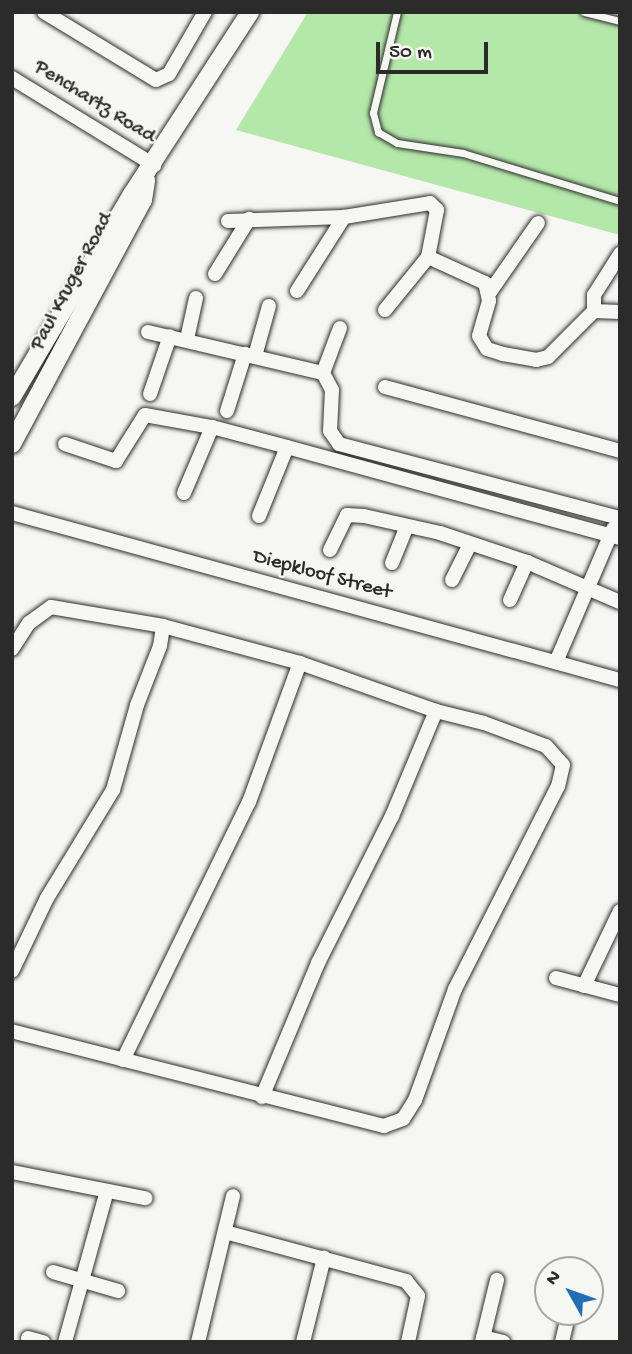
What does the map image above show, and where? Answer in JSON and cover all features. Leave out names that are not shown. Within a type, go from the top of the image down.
[{"type":"street","points":[[44,12],[156,80],[170,74],[205,12]]},
{"type":"street","name":"Paul Kruger Road","points":[[12,397],[250,12]]},
{"type":"street","name":"Penchartz Road","points":[[12,78],[150,171]]},
{"type":"street","name":"Paul Kruger Road","points":[[12,444],[143,200],[150,171]]},
{"type":"street","points":[[228,221],[344,217],[430,203],[437,210],[428,257],[385,310]]},
{"type":"street","points":[[297,291],[344,217]]},
{"type":"street","points":[[215,274],[249,219]]},
{"type":"street","points":[[538,223],[490,292],[479,330],[482,345],[536,360],[559,349],[594,311],[594,295],[620,254]]},
{"type":"street","points":[[428,257],[475,275],[490,292]]},
{"type":"street","points":[[187,339],[197,298]]},
{"type":"street","points":[[227,411],[269,306]]},
{"type":"street","points":[[594,311],[620,312]]},
{"type":"street","points":[[323,373],[340,328]]},
{"type":"street","points":[[148,332],[323,373],[332,390],[330,431],[339,444],[619,516],[615,537],[587,586],[556,662]]},
{"type":"street","points":[[150,394],[170,336]]},
{"type":"street","points":[[385,387],[620,451]]},
{"type":"street","points":[[65,444],[116,461],[145,415],[212,427],[615,537]]},
{"type":"street","points":[[184,493],[212,427]]},
{"type":"street","points":[[259,516],[287,447]]},
{"type":"street","name":"Diepkloof Street","points":[[12,513],[620,680]]},
{"type":"street","points":[[330,550],[350,514],[407,526],[527,562],[620,602]]},
{"type":"street","points":[[391,563],[407,526]]},
{"type":"street","points":[[452,580],[470,544]]},
{"type":"street","points":[[510,600],[527,562]]},
{"type":"street","points":[[12,649],[29,623],[51,607],[163,626],[300,663],[436,711],[484,723],[546,746],[563,765],[558,786],[455,989],[415,1100],[403,1119],[384,1126],[12,1031]]},
{"type":"street","points":[[12,971],[17,946],[113,790],[137,705],[160,646],[163,626]]},
{"type":"street","points":[[123,1060],[249,802],[300,663]]},
{"type":"street","points":[[262,1097],[327,943],[393,816],[436,711]]},
{"type":"street","points":[[584,986],[620,911]]},
{"type":"street","points":[[556,978],[620,995]]},
{"type":"street","points":[[12,1172],[107,1194],[145,1198]]},
{"type":"street","points":[[65,1342],[107,1194]]},
{"type":"street","points":[[198,1342],[233,1196]]},
{"type":"street","points":[[225,1233],[392,1276],[412,1287],[418,1305],[408,1342]]},
{"type":"street","points":[[303,1342],[324,1258]]},
{"type":"street","points":[[53,1272],[118,1291]]},
{"type":"street","points":[[498,1280],[483,1339],[503,1342]]},
{"type":"street","points":[[28,1338],[43,1342]]},
{"type":"lane","points":[[397,12],[373,113],[378,132],[397,143],[463,153],[620,201]]},
{"type":"lane","points":[[584,12],[620,21]]},
{"type":"green space","points":[[308,12],[620,12],[620,235],[236,130]]}]
